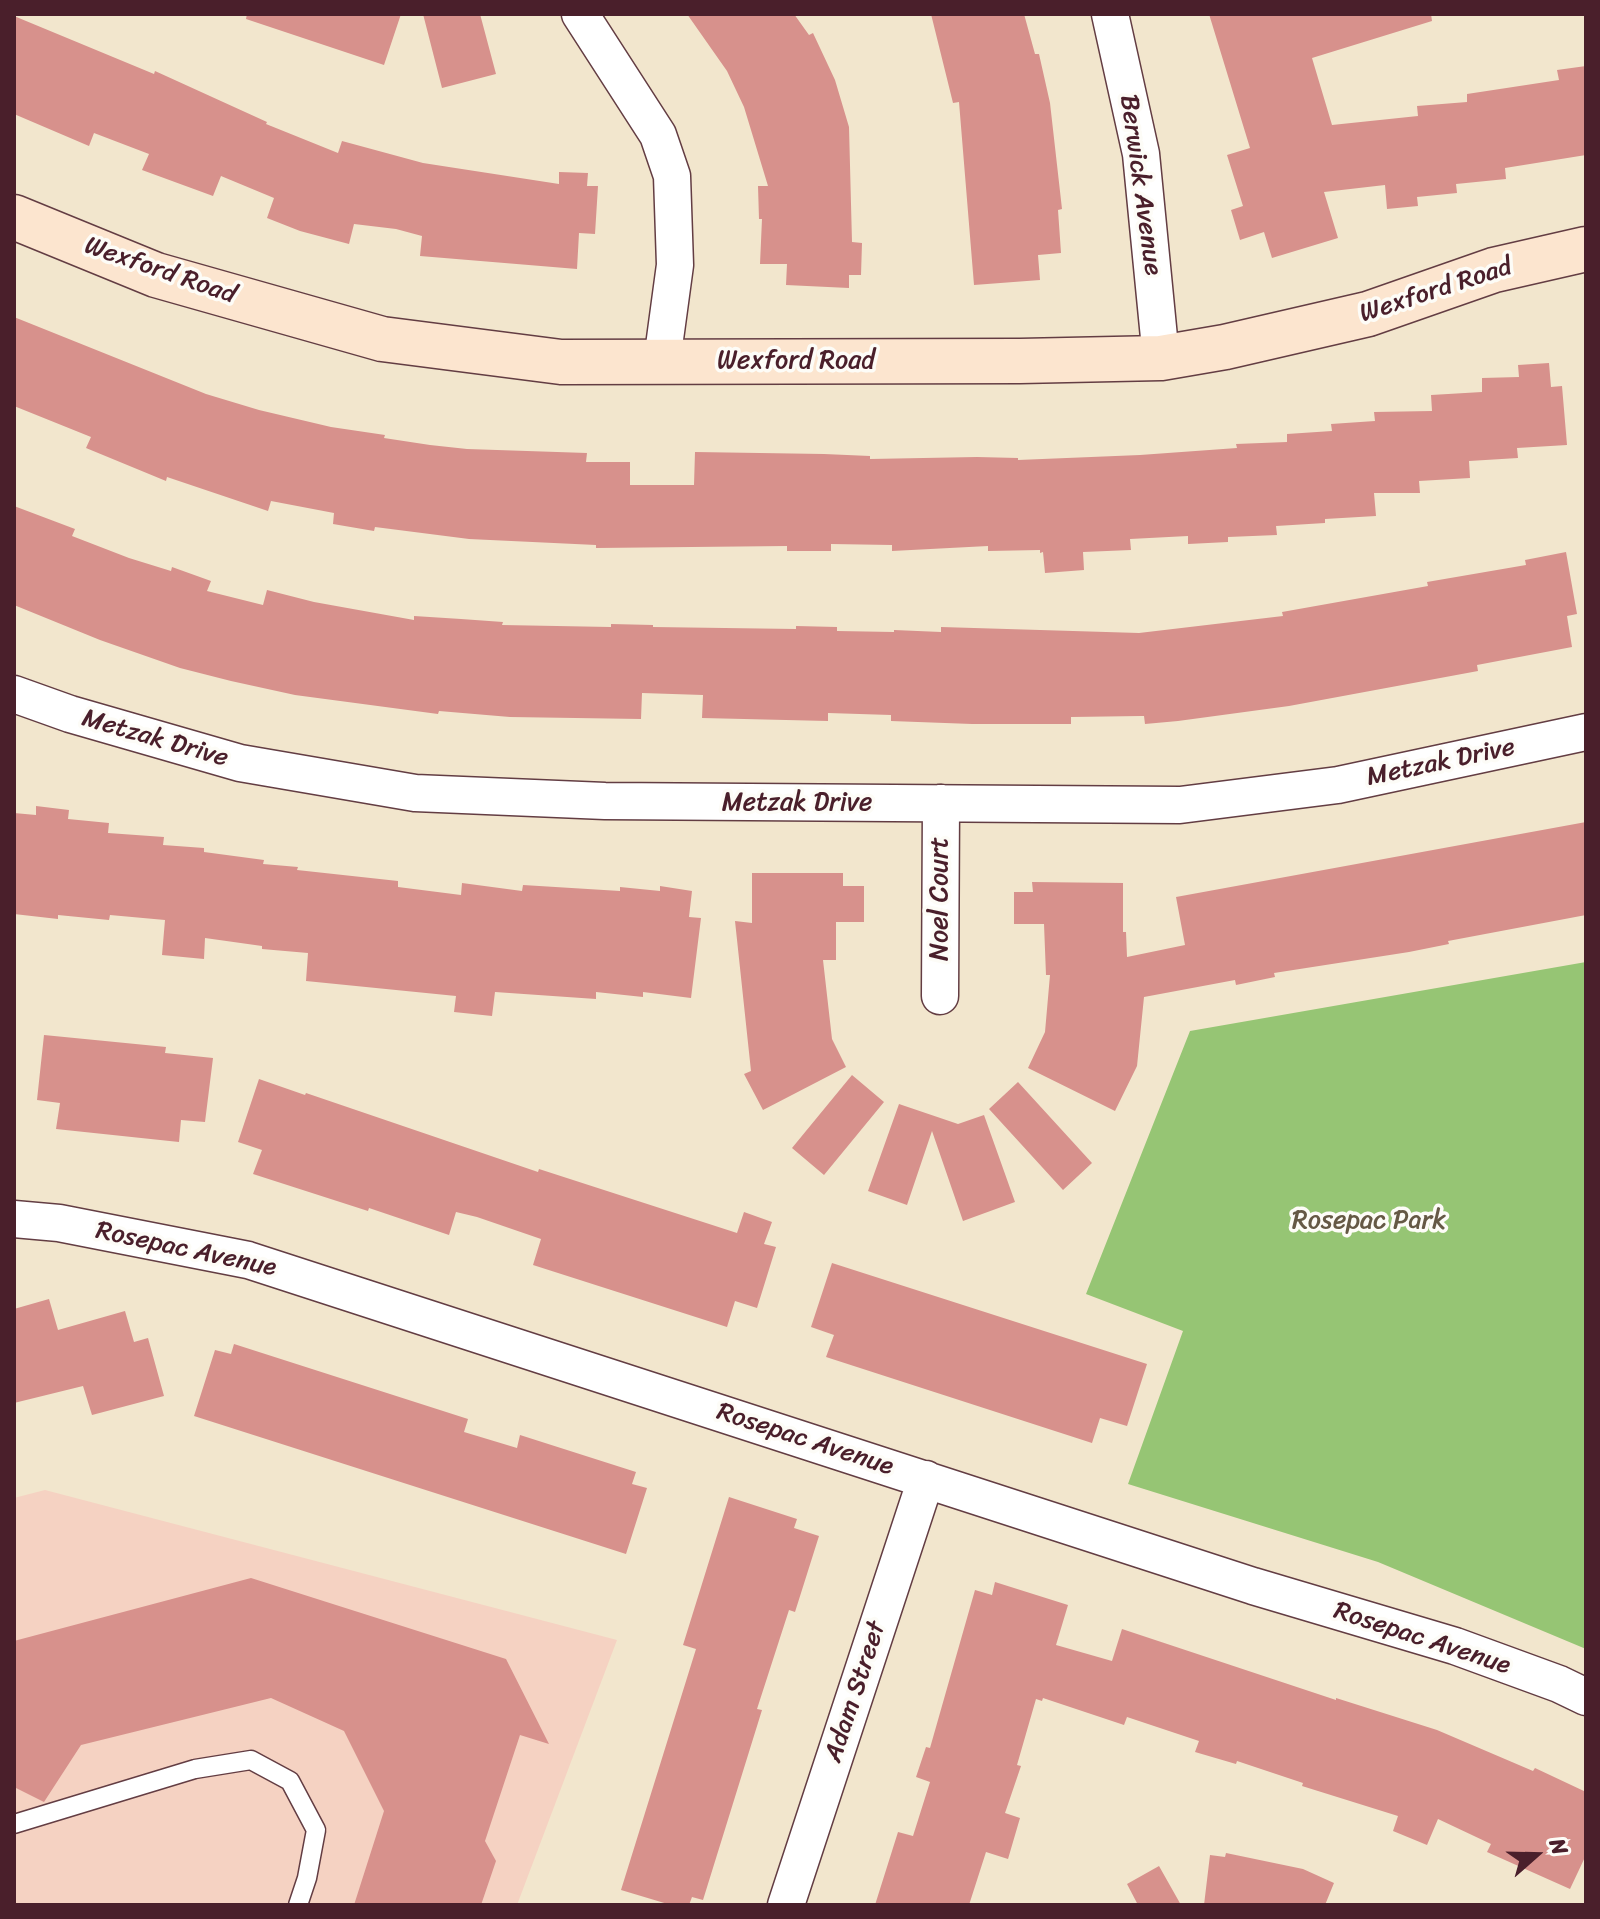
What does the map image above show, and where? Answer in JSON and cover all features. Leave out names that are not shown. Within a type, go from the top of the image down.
[{"type":"street","points":[[580,14],[658,135],[672,176],[675,265],[662,361]]},
{"type":"street","name":"Berwick Avenue","points":[[1110,14],[1141,154],[1161,358]]},
{"type":"street","name":"Wexford Road","points":[[14,217],[156,275],[382,339],[561,362],[1161,358],[1225,347],[1368,314],[1494,270],[1586,249]]},
{"type":"street","name":"Metzak Drive","points":[[14,694],[70,714],[240,763],[415,793],[605,801],[1180,805],[1338,785],[1586,732]]},
{"type":"street","name":"Noel Court","points":[[940,996],[941,803]]},
{"type":"street","name":"Rosepac Avenue","points":[[14,1219],[59,1223],[248,1260],[1253,1586],[1455,1646],[1586,1697]]},
{"type":"street","name":"Adam Street","points":[[786,1905],[926,1479]]},
{"type":"lane","points":[[14,1824],[195,1769],[251,1760],[290,1781],[316,1830],[307,1878],[298,1905]]},
{"type":"shaded area","points":[[45,1490],[617,1640],[517,1905],[14,1905],[14,1498]]},
{"type":"green space","name":"Rosepac Park","points":[[1586,962],[1586,1649],[1378,1562],[1128,1484],[1183,1331],[1086,1294],[1190,1031]]},
{"type":"building","points":[[247,14],[401,14],[384,65],[246,19]]},
{"type":"building","points":[[423,14],[480,14],[496,74],[442,88]]},
{"type":"building","points":[[687,14],[794,14],[809,35],[813,33],[835,80],[849,127],[852,242],[862,243],[861,275],[849,275],[849,288],[786,285],[787,264],[760,264],[762,219],[759,219],[758,186],[768,186],[744,107],[727,71]]},
{"type":"building","points":[[931,14],[1024,14],[1035,54],[1039,54],[1050,103],[1062,209],[1058,210],[1061,253],[1038,255],[1040,280],[974,285],[959,102],[953,103]]},
{"type":"building","points":[[1209,14],[1431,14],[1432,21],[1312,58],[1332,125],[1418,116],[1417,106],[1467,102],[1467,94],[1559,80],[1557,70],[1586,66],[1586,155],[1505,168],[1506,179],[1456,184],[1457,193],[1417,197],[1418,206],[1387,209],[1385,185],[1324,192],[1338,238],[1272,258],[1264,232],[1240,240],[1231,210],[1243,206],[1227,155],[1250,148]]},
{"type":"building","points":[[14,16],[154,74],[155,71],[266,124],[338,153],[342,141],[423,163],[559,184],[559,172],[588,173],[587,186],[598,186],[595,234],[579,233],[577,269],[420,256],[422,236],[396,229],[354,224],[349,244],[300,231],[267,218],[274,198],[221,176],[213,196],[142,170],[149,154],[94,133],[89,146],[14,114]]},
{"type":"building","points":[[14,317],[206,394],[259,410],[430,445],[587,453],[586,462],[630,462],[630,485],[694,485],[695,452],[824,454],[870,456],[870,459],[977,457],[1018,460],[1140,455],[1237,448],[1236,444],[1287,442],[1287,434],[1332,431],[1331,424],[1375,421],[1374,412],[1432,411],[1431,395],[1482,392],[1482,378],[1519,377],[1518,365],[1549,363],[1551,387],[1562,386],[1567,445],[1517,448],[1518,458],[1469,461],[1470,478],[1419,481],[1420,493],[1374,493],[1376,516],[1276,526],[1277,535],[1228,537],[1228,542],[1188,544],[1188,536],[1130,539],[1131,550],[1083,552],[1084,570],[1045,573],[1043,552],[1040,553],[1040,550],[988,551],[988,546],[892,551],[892,545],[831,544],[831,551],[787,551],[787,546],[596,548],[596,545],[469,539],[375,527],[374,531],[333,524],[334,513],[271,501],[268,511],[167,477],[166,481],[86,448],[91,437],[14,406]]},
{"type":"building","points":[[14,506],[75,529],[72,536],[129,558],[171,571],[172,567],[211,581],[207,591],[263,605],[267,590],[414,620],[414,616],[503,622],[502,625],[611,627],[611,624],[796,629],[796,626],[837,627],[837,631],[894,632],[941,632],[941,627],[1139,633],[1283,616],[1282,612],[1428,586],[1427,582],[1526,565],[1525,560],[1566,552],[1577,614],[1567,616],[1572,647],[1477,665],[1478,671],[1289,706],[1145,724],[1144,716],[1071,717],[1071,724],[891,721],[891,715],[828,713],[828,721],[702,718],[703,695],[642,693],[641,719],[510,717],[439,711],[438,714],[295,695],[180,668],[14,605]]},
{"type":"building","points":[[36,806],[69,810],[68,819],[109,823],[108,833],[164,837],[163,845],[204,848],[204,852],[264,860],[263,864],[298,867],[297,870],[398,881],[398,887],[461,895],[462,883],[522,891],[523,885],[620,891],[620,887],[660,891],[660,886],[692,891],[689,917],[701,918],[691,998],[643,992],[643,997],[596,992],[596,999],[495,992],[492,1016],[454,1012],[456,996],[306,981],[308,953],[262,949],[262,946],[205,938],[204,959],[162,955],[165,920],[110,915],[109,920],[58,915],[58,919],[14,914],[14,813],[36,815]]},
{"type":"building","points":[[1586,822],[1586,915],[1448,941],[1449,944],[1409,952],[1274,973],[1275,977],[1236,985],[1235,980],[1144,997],[1137,1066],[1115,1111],[1028,1068],[1045,1032],[1050,975],[1046,975],[1044,924],[1014,924],[1014,892],[1033,892],[1032,882],[1123,883],[1123,932],[1126,932],[1127,957],[1185,945],[1176,897]]},
{"type":"building","points":[[752,873],[843,873],[843,886],[864,886],[864,922],[836,922],[836,960],[823,960],[832,1039],[846,1067],[763,1110],[744,1074],[751,1071],[735,921],[752,923]]},
{"type":"building","points":[[44,1035],[166,1047],[165,1053],[213,1058],[205,1122],[181,1120],[179,1142],[56,1129],[60,1103],[37,1100]]},
{"type":"building","points":[[852,1075],[884,1102],[824,1175],[792,1148]]},
{"type":"building","points":[[259,1079],[538,1172],[539,1169],[737,1233],[744,1212],[772,1222],[764,1244],[776,1247],[757,1308],[735,1301],[727,1327],[533,1265],[541,1239],[477,1217],[456,1212],[449,1235],[253,1174],[262,1150],[238,1142]]},
{"type":"building","points":[[1018,1082],[1092,1163],[1063,1190],[989,1109]]},
{"type":"building","points":[[899,1104],[958,1124],[984,1115],[1015,1202],[963,1221],[932,1131],[907,1205],[868,1191]]},
{"type":"building","points":[[832,1263],[1147,1364],[1127,1426],[1100,1418],[1092,1443],[826,1357],[834,1335],[811,1327]]},
{"type":"building","points":[[49,1299],[58,1330],[125,1311],[134,1342],[148,1338],[164,1396],[92,1415],[83,1386],[14,1403],[14,1309]]},
{"type":"building","points":[[234,1344],[468,1419],[464,1432],[517,1448],[520,1435],[636,1472],[632,1484],[647,1488],[626,1554],[194,1416],[215,1350],[231,1354]]},
{"type":"building","points":[[729,1497],[797,1519],[794,1528],[819,1536],[795,1612],[789,1610],[757,1709],[762,1710],[703,1900],[692,1897],[689,1905],[671,1905],[621,1890],[696,1649],[683,1645]]},
{"type":"building","points":[[251,1578],[506,1659],[549,1744],[520,1735],[485,1841],[496,1861],[481,1905],[354,1905],[384,1811],[344,1731],[271,1698],[81,1745],[44,1802],[14,1787],[14,1641]]},
{"type":"building","points":[[995,1582],[1068,1605],[1056,1645],[1112,1661],[1122,1629],[1437,1730],[1533,1771],[1535,1768],[1586,1792],[1586,1855],[1570,1889],[1487,1852],[1491,1844],[1438,1819],[1427,1845],[1393,1831],[1398,1816],[1302,1786],[1303,1783],[1237,1761],[1236,1764],[1195,1752],[1199,1741],[1127,1717],[1124,1725],[1043,1698],[1042,1701],[1036,1699],[1017,1765],[1021,1766],[1005,1813],[1020,1818],[1008,1859],[986,1852],[969,1905],[875,1905],[898,1832],[913,1836],[930,1782],[916,1777],[926,1747],[930,1748],[975,1590],[992,1595]]},
{"type":"building","points":[[1226,1853],[1303,1869],[1334,1883],[1325,1905],[1204,1905],[1210,1855],[1225,1857]]},
{"type":"building","points":[[1159,1866],[1181,1905],[1138,1905],[1127,1884]]}]
